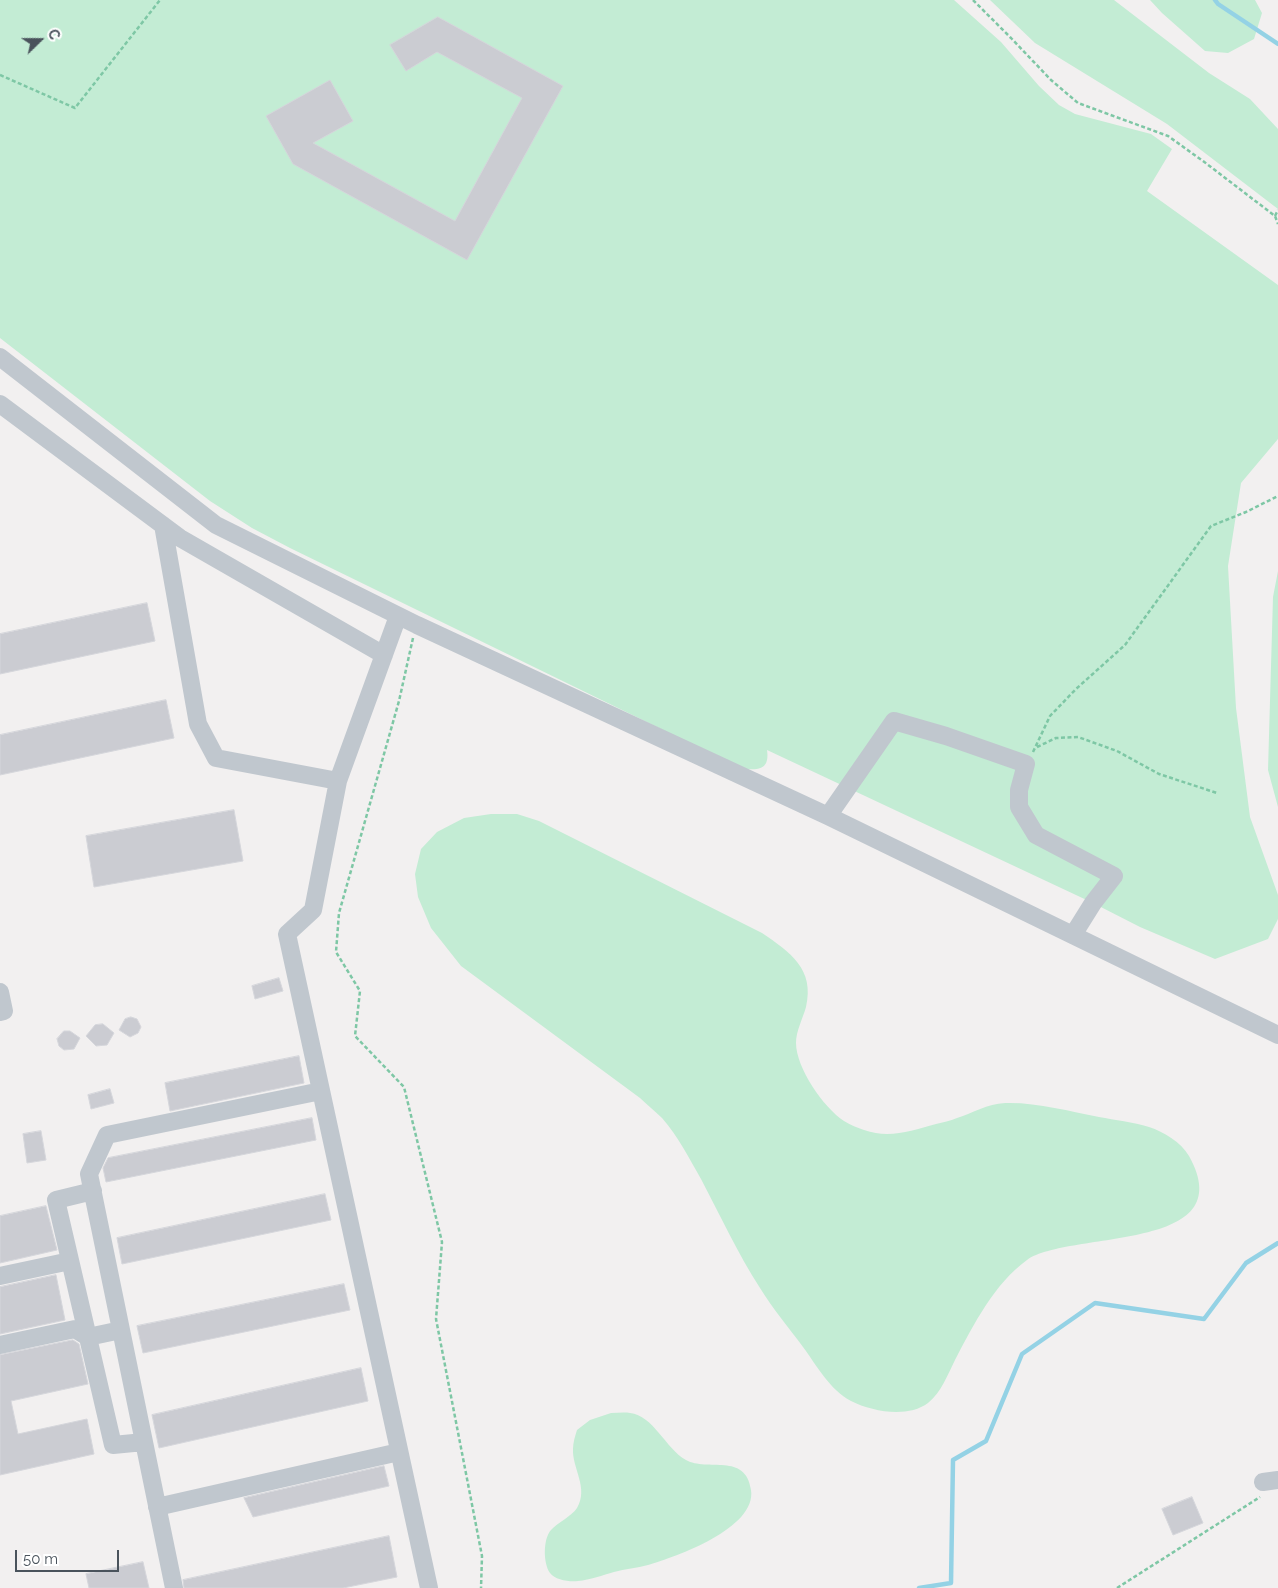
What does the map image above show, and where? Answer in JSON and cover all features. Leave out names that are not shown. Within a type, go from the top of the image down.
[{"type":"street","points":[[0,357],[216,526],[398,616],[828,816],[1278,1034]]},
{"type":"street","points":[[0,404],[180,538],[384,655]]},
{"type":"street","points":[[163,525],[198,724],[216,758],[338,781]]},
{"type":"street","points":[[398,616],[338,781],[313,910],[287,934],[429,1588]]},
{"type":"street","points":[[828,816],[894,720],[1026,764],[1018,790],[1019,808],[1036,835],[1114,876],[1093,903],[1074,935]]},
{"type":"street","points":[[0,992],[4,1011],[0,1012]]},
{"type":"street","points":[[174,1588],[89,1174],[107,1135],[321,1091]]},
{"type":"street","points":[[92,1191],[56,1200],[113,1445],[144,1442]]},
{"type":"street","points":[[0,1276],[70,1261]]},
{"type":"street","points":[[0,1345],[75,1329],[88,1337],[121,1330]]},
{"type":"street","points":[[157,1507],[399,1452]]},
{"type":"path","points":[[0,75],[75,108],[160,0]]},
{"type":"path","points":[[973,0],[1051,80],[1078,103],[1168,136],[1204,161],[1275,216],[1278,224]]},
{"type":"path","points":[[1275,216],[1278,210]]},
{"type":"path","points":[[1026,764],[1050,716],[1125,644],[1211,526],[1246,512],[1278,496]]},
{"type":"path","points":[[417,625],[399,701],[339,913],[336,952],[360,991],[355,1036],[404,1087],[442,1242],[436,1319],[482,1556],[481,1588]]},
{"type":"path","points":[[1036,747],[1056,738],[1078,737],[1117,751],[1158,774],[1217,793]]},
{"type":"path","points":[[1117,1588],[1268,1486]]},
{"type":"green space","points":[[0,0],[954,0],[1001,42],[1039,86],[1059,105],[1075,114],[1151,134],[1172,149],[1147,191],[1278,285],[1278,439],[1241,483],[1228,566],[1236,708],[1250,817],[1278,895],[1278,919],[1268,939],[1215,959],[1140,927],[1093,903],[767,750],[767,762],[761,768],[741,768],[290,548],[252,528],[210,501],[0,338]]},
{"type":"green space","points":[[990,0],[1114,0],[1209,73],[1250,99],[1278,129],[1278,209],[1167,124],[1035,43]]},
{"type":"green space","points":[[1150,0],[1255,0],[1262,13],[1254,39],[1228,53],[1205,51]]},
{"type":"green space","points":[[1278,571],[1278,807],[1268,770],[1273,597]]},
{"type":"green space","points":[[491,814],[517,814],[539,821],[762,933],[782,947],[798,963],[807,982],[806,1007],[796,1038],[797,1053],[801,1064],[820,1097],[836,1115],[846,1122],[873,1133],[900,1133],[952,1120],[992,1105],[1017,1103],[1052,1107],[1143,1125],[1172,1138],[1189,1156],[1199,1187],[1193,1209],[1173,1224],[1144,1233],[1049,1251],[1027,1260],[1015,1270],[995,1293],[970,1333],[940,1389],[933,1399],[920,1408],[911,1411],[890,1412],[869,1408],[851,1401],[837,1391],[824,1377],[765,1296],[744,1262],[688,1155],[662,1118],[640,1098],[461,966],[431,928],[418,897],[415,874],[421,849],[437,832],[464,818]]},
{"type":"green space","points":[[611,1413],[630,1413],[646,1420],[686,1460],[695,1463],[724,1465],[742,1471],[748,1478],[751,1490],[749,1504],[741,1517],[728,1528],[712,1539],[677,1555],[648,1565],[587,1580],[562,1580],[552,1575],[548,1569],[545,1545],[551,1530],[577,1508],[580,1501],[581,1486],[573,1456],[576,1432],[590,1420]]},
{"type":"building","points":[[438,17],[563,86],[467,260],[293,164],[266,116],[330,80],[353,121],[313,143],[455,221],[522,98],[437,52],[406,71],[390,45]]},
{"type":"building","points":[[147,603],[155,641],[0,674],[0,634]]},
{"type":"building","points":[[166,700],[174,738],[0,775],[0,735]]},
{"type":"building","points":[[234,810],[243,861],[94,887],[86,836]]},
{"type":"building","points":[[279,978],[283,991],[255,999],[252,986]]},
{"type":"building","points":[[131,1017],[137,1019],[141,1027],[138,1033],[130,1037],[119,1030],[125,1019]]},
{"type":"building","points":[[103,1024],[114,1033],[107,1045],[96,1046],[86,1036],[95,1025]]},
{"type":"building","points":[[64,1031],[70,1031],[80,1038],[74,1049],[64,1050],[59,1046],[57,1039]]},
{"type":"building","points":[[299,1056],[304,1083],[170,1111],[165,1083]]},
{"type":"building","points":[[110,1089],[114,1103],[91,1109],[88,1095]]},
{"type":"building","points":[[312,1118],[316,1140],[106,1182],[103,1168],[108,1158]]},
{"type":"building","points":[[41,1131],[46,1160],[27,1163],[23,1134]]},
{"type":"building","points":[[325,1194],[331,1220],[122,1264],[117,1238]]},
{"type":"building","points":[[46,1206],[57,1250],[0,1263],[0,1216]]},
{"type":"building","points":[[56,1275],[65,1320],[0,1334],[0,1287]]},
{"type":"building","points":[[344,1284],[350,1310],[143,1353],[137,1326]]},
{"type":"building","points":[[73,1340],[79,1344],[88,1384],[11,1401],[18,1434],[87,1419],[94,1454],[0,1475],[0,1355]]},
{"type":"building","points":[[361,1368],[368,1401],[159,1448],[152,1415]]},
{"type":"building","points":[[384,1466],[389,1486],[253,1517],[244,1498]]},
{"type":"building","points":[[1192,1497],[1203,1523],[1173,1535],[1162,1509]]},
{"type":"building","points":[[389,1536],[397,1577],[343,1588],[184,1588],[183,1580]]},
{"type":"building","points":[[143,1562],[149,1588],[89,1588],[86,1574]]},
{"type":"waterway","points":[[1215,0],[1218,4],[1278,44]]},
{"type":"waterway","points":[[919,1588],[951,1583],[953,1460],[986,1441],[1022,1354],[1095,1303],[1204,1319],[1246,1263],[1278,1243]]}]
